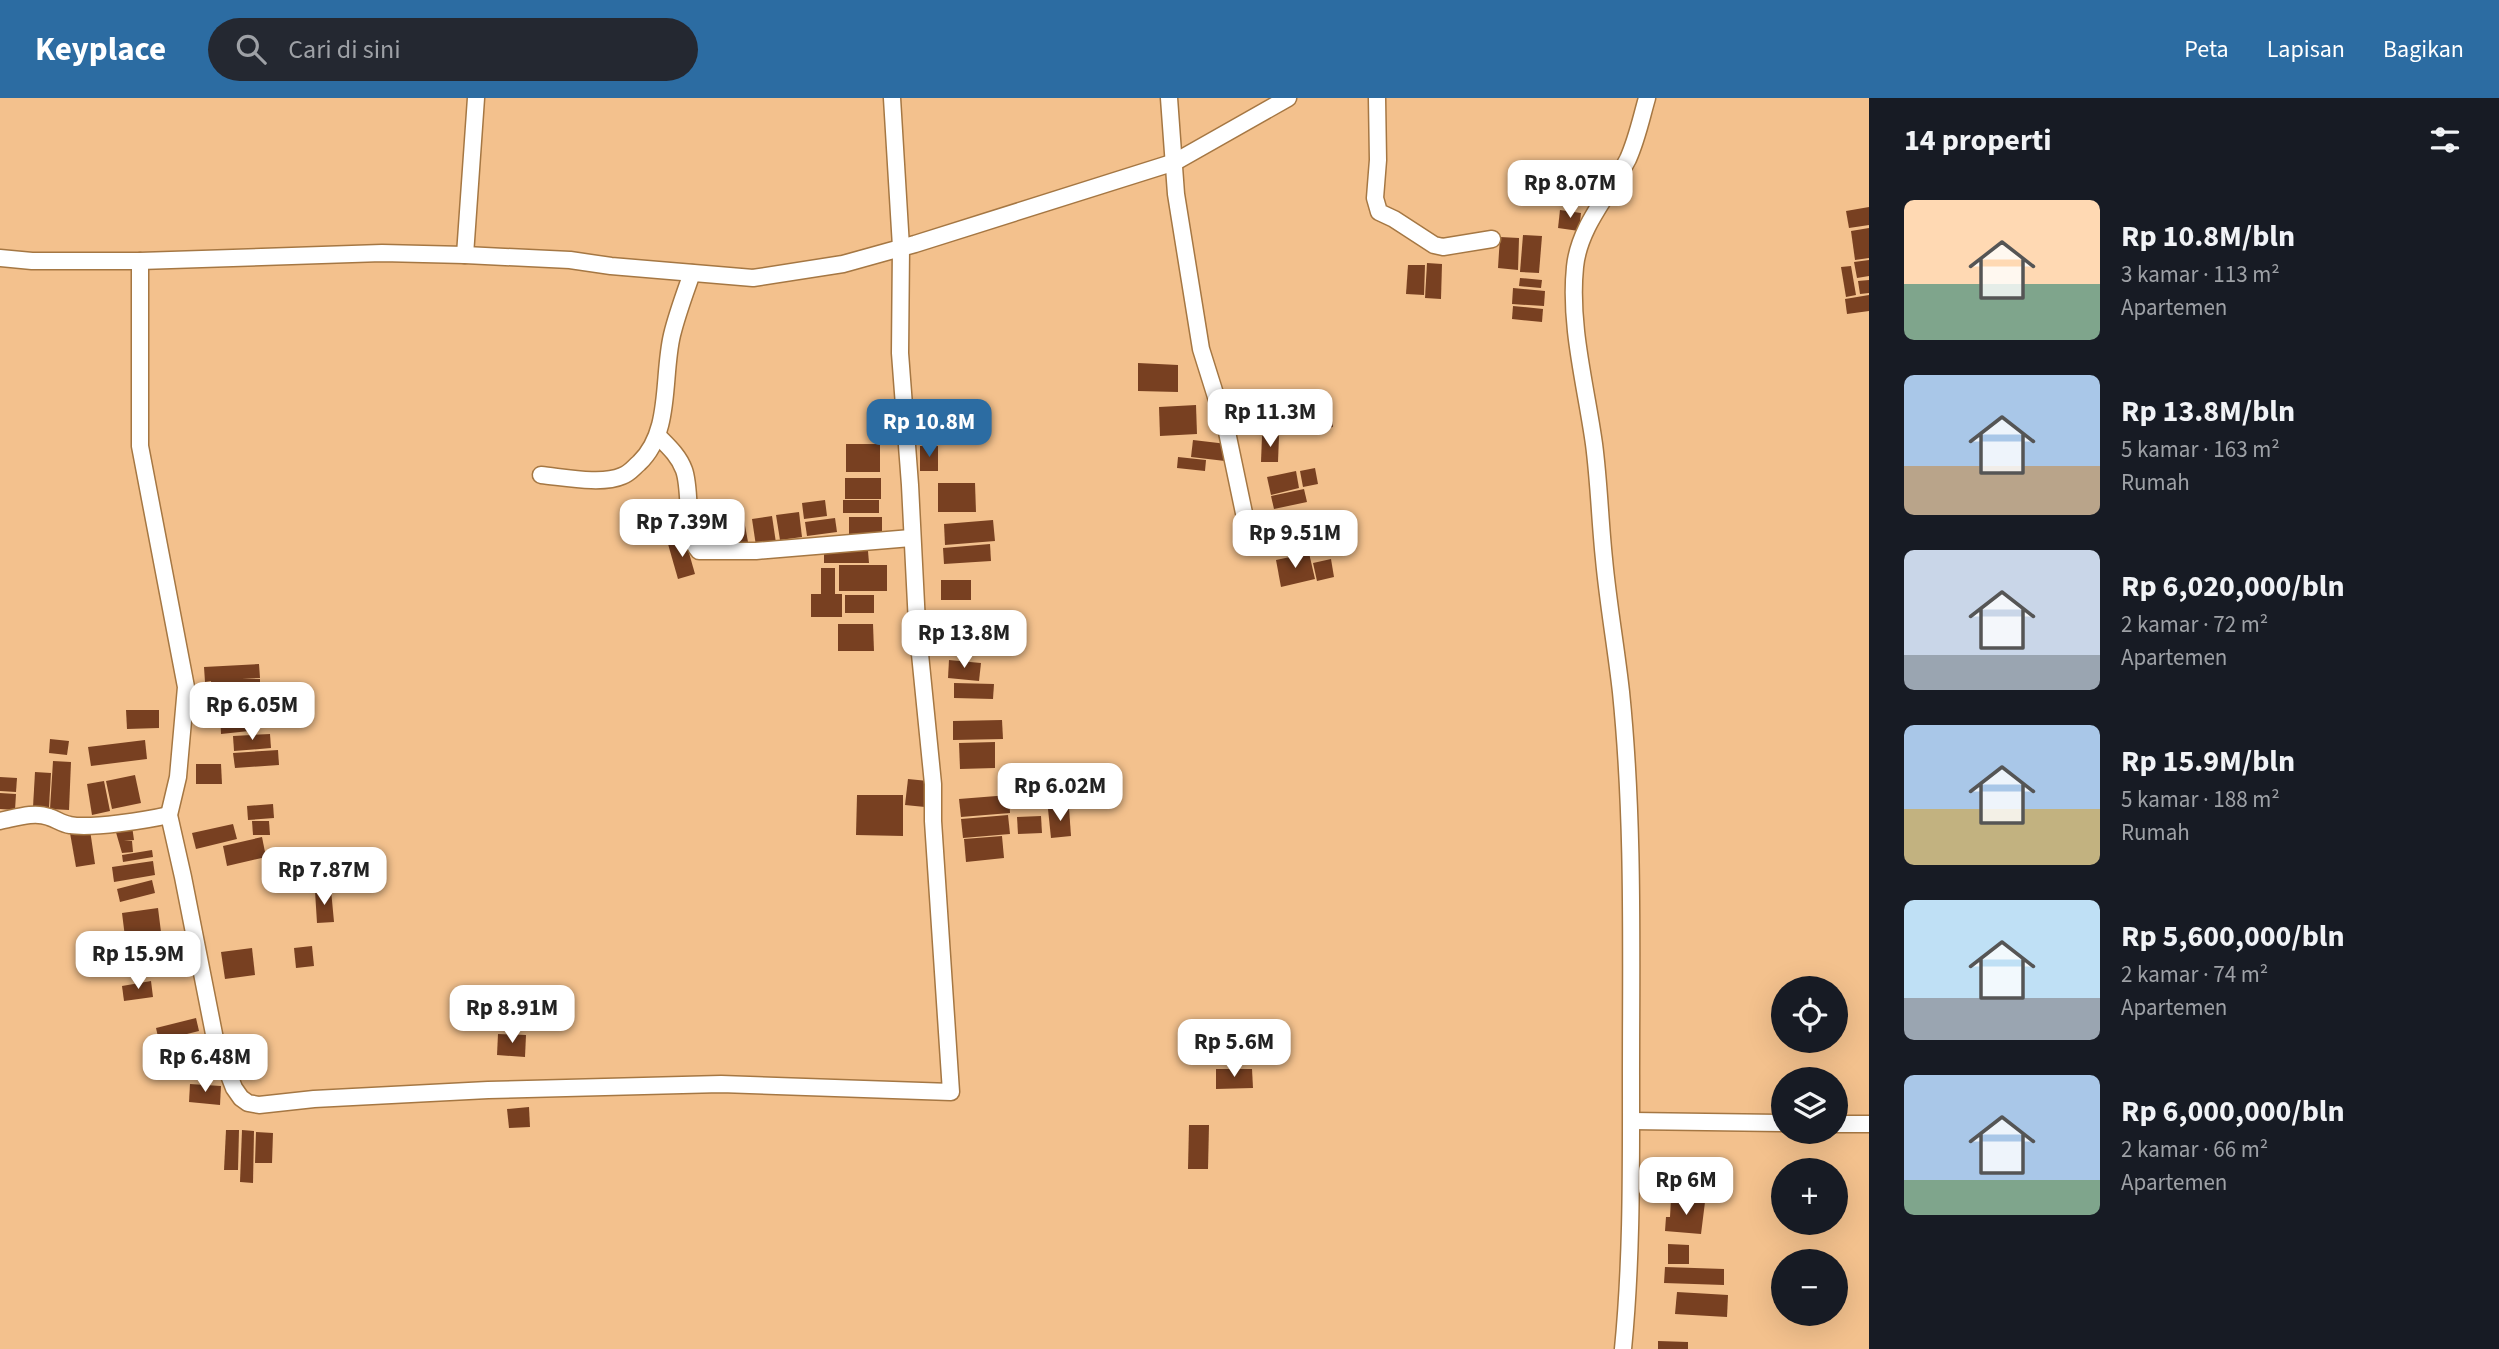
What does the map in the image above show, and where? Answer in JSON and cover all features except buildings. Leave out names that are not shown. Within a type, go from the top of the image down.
[{"type":"street","points":[[465,255],[477,98]]},
{"type":"street","points":[[139,261],[140,446],[186,687],[178,777],[169,815],[184,877],[188,912],[215,1039],[234,1088],[248,1103],[259,1105],[314,1099],[499,1090],[721,1084],[951,1093],[933,821],[933,784],[911,538],[911,485],[900,353],[901,247],[892,98]]},
{"type":"street","points":[[1169,98],[1176,194],[1200,349],[1227,432],[1244,513]]},
{"type":"street","points":[[0,258],[32,261],[139,261],[383,253],[465,255],[570,260],[753,278],[843,264],[1175,162],[1288,98]]},
{"type":"street","points":[[1377,98],[1378,160],[1375,198],[1380,212],[1434,245],[1443,247],[1492,239]]},
{"type":"street","points":[[1623,1349],[1628,1292],[1632,1121],[1633,947],[1630,805],[1594,447],[1577,334],[1575,266],[1583,233],[1637,137],[1647,98]]},
{"type":"street","points":[[541,475],[578,479],[620,478],[648,456],[658,436],[672,334],[692,273]]},
{"type":"street","points":[[658,436],[674,452],[684,470],[692,533],[695,547],[699,551],[756,551],[911,538]]},
{"type":"street","points":[[0,821],[43,815],[65,825],[83,826],[149,820],[169,815]]},
{"type":"street","points":[[1632,1121],[1771,1123]]},
{"type":"street","points":[[1848,1124],[1869,1124]]}]
